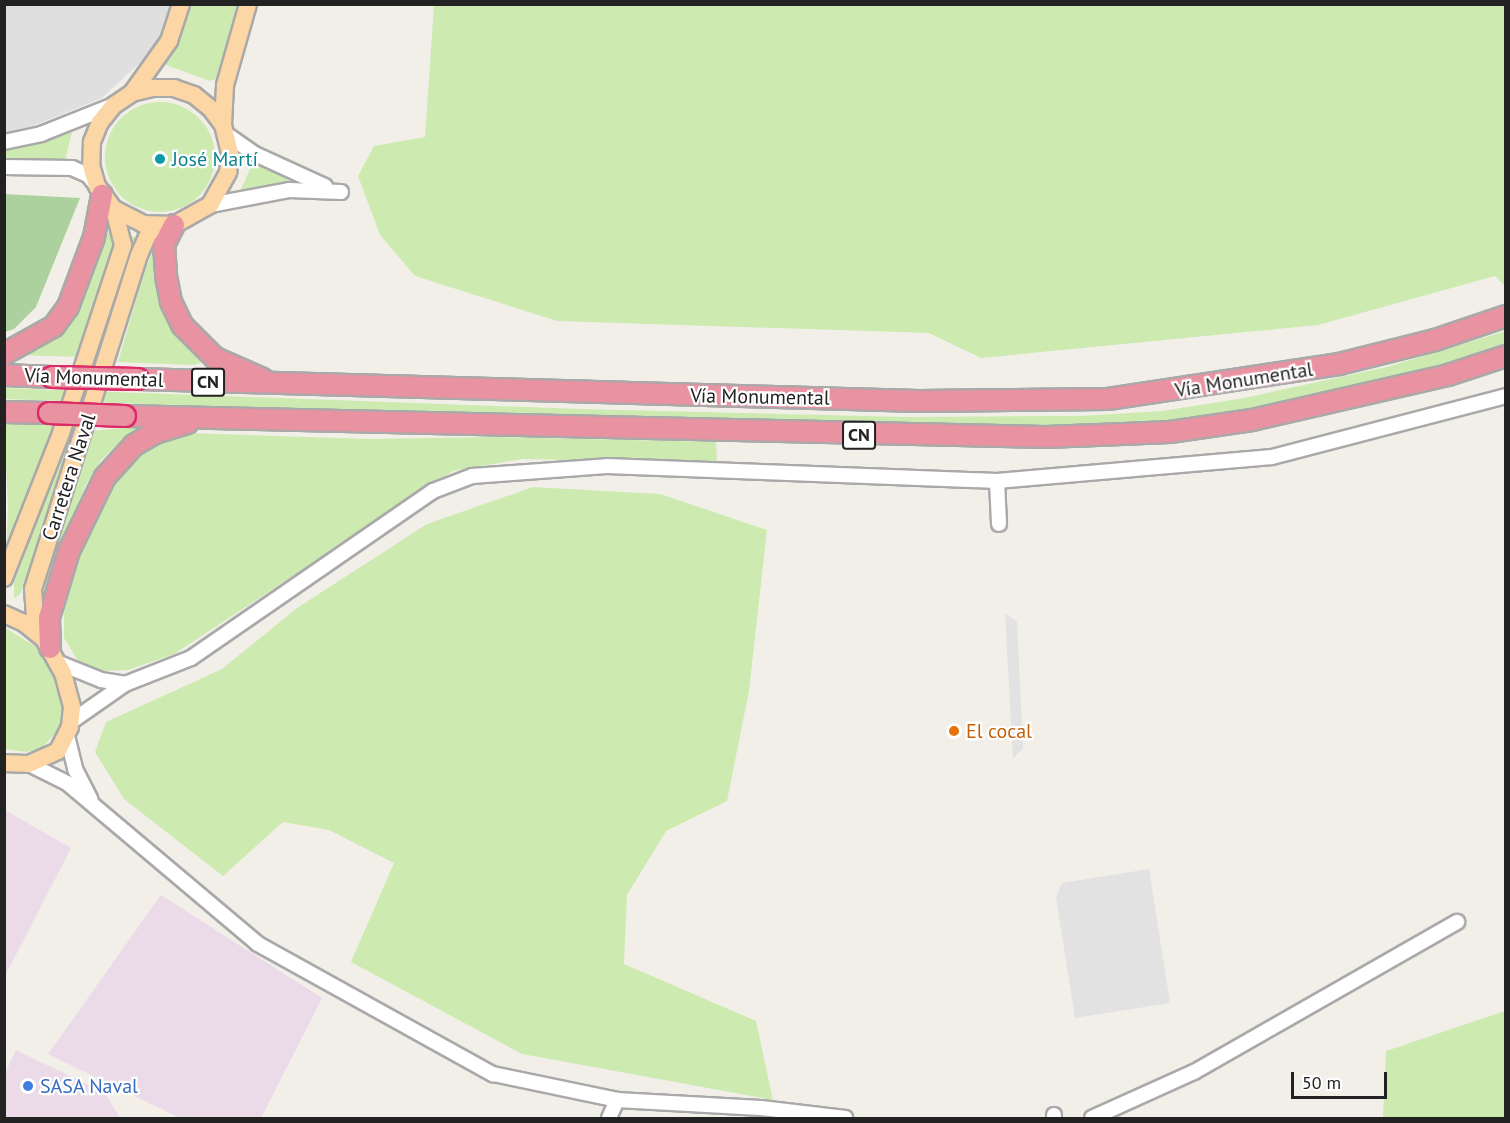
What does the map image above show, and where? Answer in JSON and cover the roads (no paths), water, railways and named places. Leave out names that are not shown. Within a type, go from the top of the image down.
[{"type":"highway","points":[[4,354],[54,326],[68,307],[94,237],[104,197]]},
{"type":"highway","points":[[166,225],[164,245],[171,302],[182,325],[215,358],[277,385]]},
{"type":"highway","name":"Vía Monumental","points":[[4,375],[277,385],[919,401],[1108,399],[1339,364],[1506,316]]},
{"type":"highway","name":"Vía Monumental","points":[[4,412],[919,437],[1046,437],[1170,432],[1342,402],[1506,356]]},
{"type":"highway","points":[[54,655],[49,618],[69,551],[105,477],[134,445],[155,433],[204,418]]},
{"type":"main road","points":[[181,4],[169,41],[132,93],[114,105],[100,122],[92,142],[91,165],[104,197],[128,218],[166,225],[210,205],[228,172],[224,129],[225,85],[248,4]]},
{"type":"main road","points":[[132,93],[163,88],[194,95],[210,108],[224,129]]},
{"type":"main road","name":"Carretera Naval","points":[[4,578],[61,433],[123,245],[104,197]]},
{"type":"main road","name":"Carretera Naval","points":[[36,631],[33,589],[139,255],[149,233],[166,225]]},
{"type":"main road","points":[[4,614],[36,631],[54,655],[70,694],[69,729],[50,757],[28,764],[6,764]]},
{"type":"street","points":[[4,142],[41,134],[114,105]]},
{"type":"street","points":[[210,205],[289,190],[341,192],[298,177],[224,129]]},
{"type":"street","points":[[4,167],[72,168],[88,175],[104,197]]},
{"type":"street","points":[[97,811],[75,769],[69,729],[125,684],[191,658],[433,491],[472,476],[607,466],[997,481],[1272,458],[1506,396]]},
{"type":"street","points":[[997,481],[999,524]]},
{"type":"street","points":[[54,655],[101,680],[125,684]]},
{"type":"street","points":[[28,764],[67,783],[97,811],[258,944],[493,1074],[616,1100],[761,1108],[845,1119]]},
{"type":"street","points":[[1092,1119],[1194,1072],[1457,922]]},
{"type":"street","points":[[609,1119],[616,1100]]},
{"type":"place","name":"José Martí","points":[[160,159]]},
{"type":"place","name":"El cocal","points":[[954,731]]},
{"type":"place","name":"SASA Naval","points":[[28,1086]]}]
